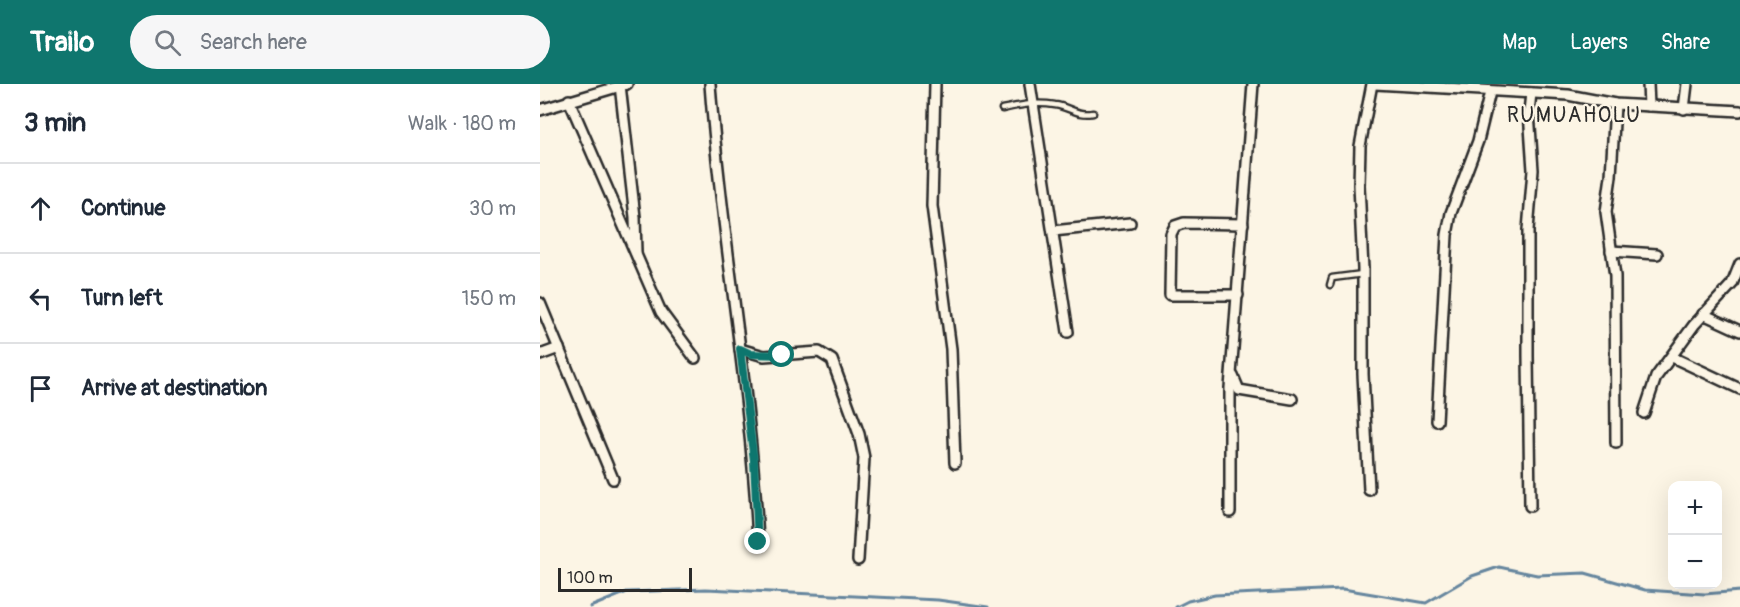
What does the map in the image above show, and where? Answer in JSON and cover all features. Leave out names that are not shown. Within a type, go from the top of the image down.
[{"type":"street","points":[[710,84],[754,461],[758,542]]},
{"type":"street","points":[[935,84],[932,206],[951,349],[955,463]]},
{"type":"street","points":[[1030,84],[1068,332]]},
{"type":"street","points":[[1230,512],[1231,371],[1254,84]]},
{"type":"street","points":[[1369,490],[1363,374],[1363,273],[1359,185],[1360,146],[1374,84],[1568,95],[1615,104],[1740,111]]},
{"type":"street","points":[[1568,95],[1569,84]]},
{"type":"street","points":[[1648,84],[1649,106]]},
{"type":"street","points":[[1684,109],[1687,84]]},
{"type":"street","points":[[540,110],[569,100],[591,88],[624,85],[635,217],[636,259]]},
{"type":"street","points":[[1437,421],[1447,235],[1451,213],[1478,141],[1490,92]]},
{"type":"street","points":[[1530,506],[1528,230],[1533,170],[1529,112],[1531,93]]},
{"type":"street","points":[[569,100],[636,259],[661,312],[695,358]]},
{"type":"street","points":[[1615,104],[1611,176],[1606,212],[1617,324],[1616,443]]},
{"type":"street","points":[[1053,231],[1130,223]]},
{"type":"street","points":[[1238,295],[1170,295],[1171,234],[1175,226],[1184,223],[1243,224]]},
{"type":"street","points":[[1611,251],[1657,254]]},
{"type":"street","points":[[1644,413],[1656,377],[1703,314],[1732,284],[1740,264]]},
{"type":"street","points":[[540,303],[613,479]]},
{"type":"street","points":[[1703,314],[1740,331]]},
{"type":"street","points":[[540,355],[559,348]]},
{"type":"street","points":[[740,349],[764,356],[819,352],[832,360],[859,434],[864,459],[858,560]]},
{"type":"street","points":[[1672,357],[1740,389]]},
{"type":"street","points":[[1231,371],[1239,390],[1292,399]]},
{"type":"lane","points":[[1002,109],[1033,102],[1059,105],[1078,114],[1093,113]]},
{"type":"lane","points":[[1330,285],[1332,278],[1363,273]]},
{"type":"waterway","points":[[1176,607],[1188,601],[1215,595],[1343,589],[1426,603],[1472,576],[1499,567],[1537,575],[1585,573],[1645,590],[1705,594],[1740,591]]},
{"type":"waterway","points":[[590,607],[627,592],[706,589],[938,600],[988,607]]},
{"type":"district","name":"RUMUAHOLU","points":[[1574,115]]},
{"type":"route","points":[[758,542],[754,461],[740,349],[764,356],[782,355]]}]
